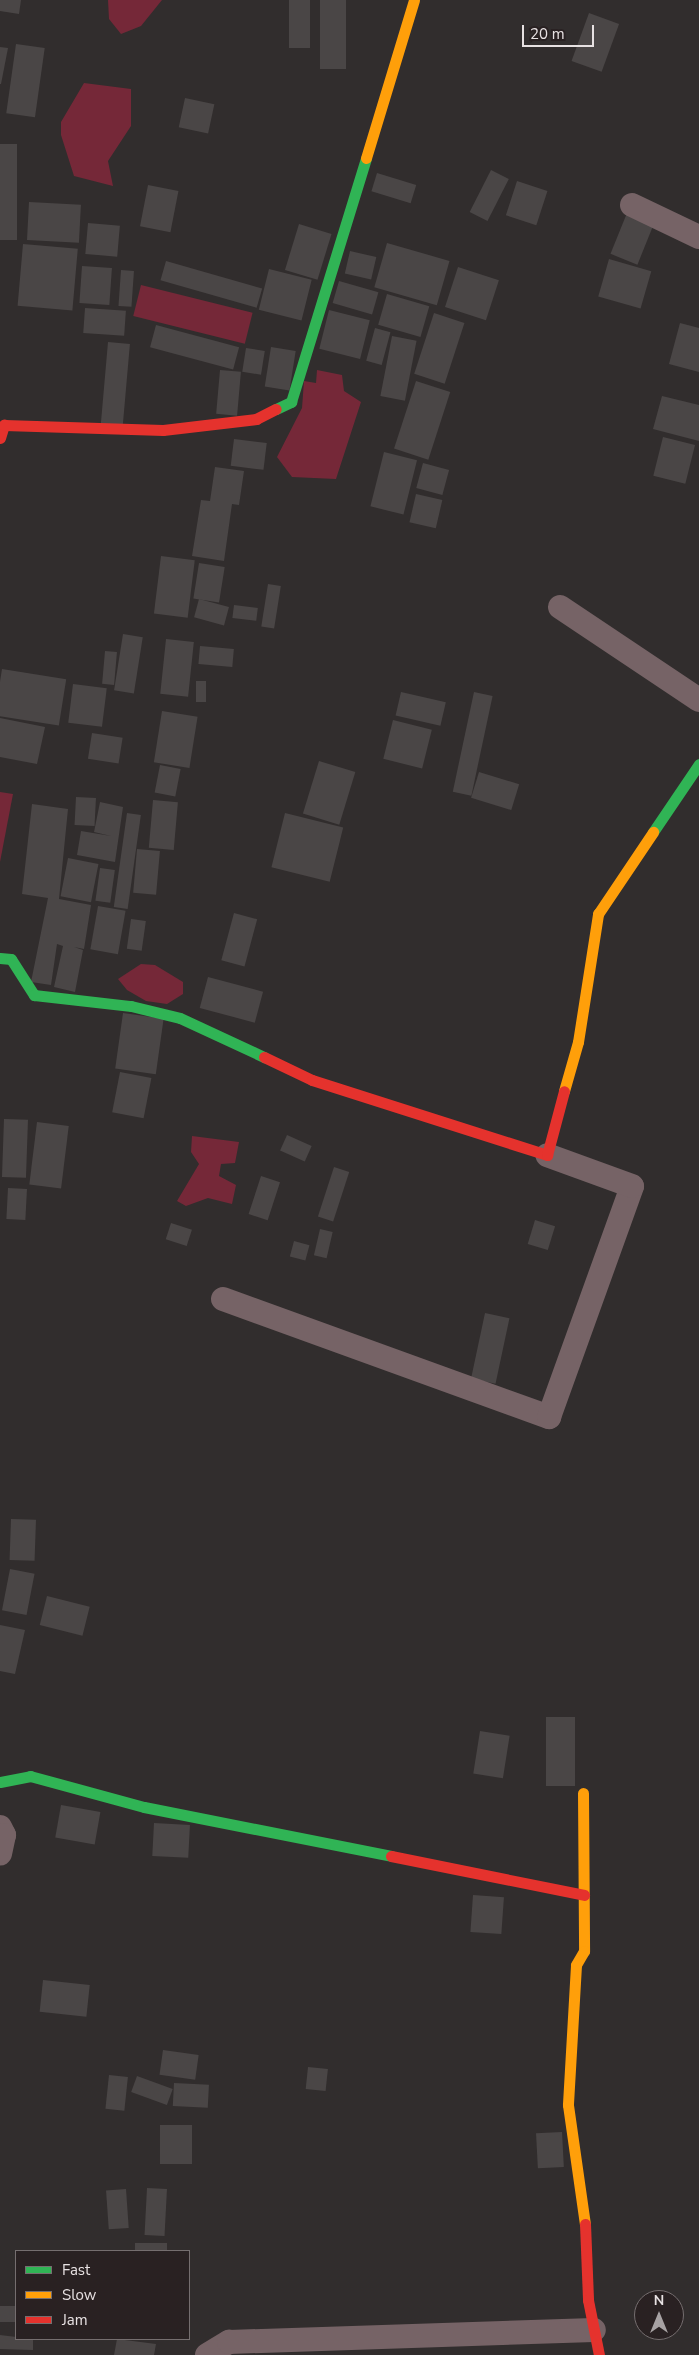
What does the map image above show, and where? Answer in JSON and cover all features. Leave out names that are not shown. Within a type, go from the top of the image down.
[{"type":"street","points":[[0,438],[4,425],[163,430],[256,419],[291,402],[414,0]]},
{"type":"street","points":[[632,205],[699,237]]},
{"type":"street","points":[[560,607],[699,700]]},
{"type":"street","points":[[547,1155],[578,1042],[598,914],[699,764]]},
{"type":"street","points":[[0,958],[12,960],[34,995],[131,1006],[180,1018],[312,1080],[547,1155],[632,1186],[549,1417],[223,1299]]},
{"type":"street","points":[[0,1782],[30,1776],[144,1807],[584,1895]]},
{"type":"street","points":[[583,1793],[584,1951],[576,1965],[568,2105],[594,2330],[599,2355]]},
{"type":"street","points":[[0,1827],[4,1835],[0,1854]]},
{"type":"street","points":[[206,2355],[229,2342],[594,2330]]},
{"type":"shaded area","points":[[108,0],[162,0],[141,26],[121,34],[109,19]]},
{"type":"shaded area","points":[[84,83],[131,89],[131,126],[108,161],[113,186],[74,176],[61,135],[61,122]]},
{"type":"shaded area","points":[[141,285],[253,313],[245,344],[133,316]]},
{"type":"shaded area","points":[[317,370],[342,375],[344,391],[361,402],[336,479],[292,477],[277,457],[302,408],[304,381],[316,383]]},
{"type":"shaded area","points":[[0,792],[13,794],[0,862]]},
{"type":"shaded area","points":[[141,964],[155,965],[183,982],[183,994],[167,1004],[146,1001],[127,990],[118,979]]},
{"type":"shaded area","points":[[192,1136],[239,1142],[235,1163],[221,1164],[219,1176],[236,1185],[232,1204],[208,1198],[186,1206],[177,1201],[199,1164],[191,1152]]},
{"type":"building","points":[[0,0],[21,0],[19,14],[0,11]]},
{"type":"building","points":[[289,0],[310,0],[310,48],[289,48]]},
{"type":"building","points":[[320,0],[346,0],[346,69],[320,69]]},
{"type":"building","points":[[589,13],[619,24],[602,72],[572,61]]},
{"type":"building","points":[[16,44],[45,48],[35,117],[6,113]]},
{"type":"building","points":[[0,47],[8,48],[1,84],[0,84]]},
{"type":"building","points":[[185,98],[214,104],[208,134],[179,127]]},
{"type":"building","points":[[0,144],[17,144],[17,240],[0,240]]},
{"type":"building","points":[[491,170],[509,179],[487,221],[470,212]]},
{"type":"building","points":[[377,173],[416,185],[411,203],[371,191]]},
{"type":"building","points":[[517,181],[547,191],[536,225],[506,215]]},
{"type":"building","points":[[148,185],[178,191],[170,232],[140,226]]},
{"type":"building","points":[[29,202],[81,205],[79,243],[27,240]]},
{"type":"building","points":[[627,213],[654,224],[637,265],[611,254]]},
{"type":"building","points":[[88,223],[120,226],[117,257],[85,254]]},
{"type":"building","points":[[299,224],[332,234],[317,280],[285,270]]},
{"type":"building","points":[[387,243],[449,261],[437,305],[374,287]]},
{"type":"building","points":[[23,244],[78,249],[72,311],[18,306]]},
{"type":"building","points":[[350,251],[376,257],[371,279],[345,273]]},
{"type":"building","points":[[609,259],[651,271],[641,309],[598,296]]},
{"type":"building","points":[[166,261],[262,289],[257,308],[160,280]]},
{"type":"building","points":[[82,266],[112,268],[109,305],[79,303]]},
{"type":"building","points":[[458,267],[499,280],[486,320],[445,307]]},
{"type":"building","points":[[269,269],[312,280],[302,320],[259,310]]},
{"type":"building","points":[[121,270],[134,271],[131,307],[118,306]]},
{"type":"building","points":[[339,281],[378,292],[372,314],[333,303]]},
{"type":"building","points":[[387,294],[429,306],[420,337],[378,325]]},
{"type":"building","points":[[85,308],[126,311],[124,336],[83,333]]},
{"type":"building","points":[[329,310],[370,320],[360,359],[319,349]]},
{"type":"building","points":[[434,313],[464,323],[445,384],[414,374]]},
{"type":"building","points":[[680,323],[699,328],[699,372],[669,364]]},
{"type":"building","points":[[156,325],[239,347],[233,369],[150,347]]},
{"type":"building","points":[[375,328],[390,332],[382,365],[366,361]]},
{"type":"building","points":[[392,336],[417,341],[405,401],[380,396]]},
{"type":"building","points":[[108,342],[130,344],[123,426],[101,424]]},
{"type":"building","points":[[271,347],[296,351],[289,390],[265,387]]},
{"type":"building","points":[[246,348],[265,351],[261,375],[242,372]]},
{"type":"building","points":[[220,370],[241,372],[237,416],[216,414]]},
{"type":"building","points":[[416,381],[450,392],[428,460],[394,449]]},
{"type":"building","points":[[662,396],[699,405],[699,441],[653,429]]},
{"type":"building","points":[[663,437],[695,445],[685,484],[653,476]]},
{"type":"building","points":[[234,439],[267,443],[263,470],[231,466]]},
{"type":"building","points":[[384,452],[417,460],[403,515],[370,506]]},
{"type":"building","points":[[423,463],[449,470],[442,495],[416,488]]},
{"type":"building","points":[[215,467],[244,471],[239,505],[232,504],[224,561],[192,556],[201,500],[210,501]]},
{"type":"building","points":[[416,494],[442,500],[436,528],[409,522]]},
{"type":"building","points":[[161,556],[195,560],[188,618],[154,614]]},
{"type":"building","points":[[199,563],[225,567],[219,603],[193,599]]},
{"type":"building","points":[[268,584],[281,586],[274,629],[261,626]]},
{"type":"building","points":[[199,599],[229,607],[224,625],[194,617]]},
{"type":"building","points":[[234,605],[258,608],[256,621],[232,618]]},
{"type":"building","points":[[123,634],[143,637],[134,693],[114,690]]},
{"type":"building","points":[[166,639],[194,642],[188,697],[160,694]]},
{"type":"building","points":[[200,646],[234,649],[232,667],[198,664]]},
{"type":"building","points":[[105,651],[117,652],[114,685],[102,684]]},
{"type":"building","points":[[2,669],[66,679],[59,726],[0,716]]},
{"type":"building","points":[[196,681],[206,681],[206,702],[196,702]]},
{"type":"building","points":[[73,684],[107,688],[102,727],[68,723]]},
{"type":"building","points":[[401,692],[446,702],[440,726],[396,715]]},
{"type":"building","points":[[474,692],[493,696],[471,796],[453,792]]},
{"type":"building","points":[[162,711],[198,717],[189,768],[154,762]]},
{"type":"building","points":[[0,718],[45,727],[37,764],[0,757]]},
{"type":"building","points":[[393,720],[432,730],[422,768],[383,759]]},
{"type":"building","points":[[92,733],[123,738],[119,764],[88,759]]},
{"type":"building","points":[[319,761],[355,772],[339,825],[303,814]]},
{"type":"building","points":[[160,765],[181,769],[175,796],[155,792]]},
{"type":"building","points":[[479,772],[519,784],[511,810],[471,798]]},
{"type":"building","points":[[76,797],[96,798],[95,826],[75,825]]},
{"type":"building","points":[[153,800],[178,802],[174,850],[149,848]]},
{"type":"building","points":[[100,802],[123,807],[115,862],[77,855],[81,831],[111,836],[94,832]]},
{"type":"building","points":[[32,804],[68,809],[59,899],[91,905],[84,949],[74,947],[83,950],[75,992],[54,987],[63,946],[57,944],[51,985],[31,982],[48,898],[22,894]]},
{"type":"building","points":[[127,813],[141,815],[128,909],[114,907]]},
{"type":"building","points":[[285,813],[343,828],[330,882],[271,867]]},
{"type":"building","points":[[137,849],[160,851],[156,895],[133,893]]},
{"type":"building","points":[[68,858],[98,864],[91,902],[61,896]]},
{"type":"building","points":[[100,868],[115,870],[110,903],[95,901]]},
{"type":"building","points":[[98,906],[126,911],[118,954],[90,949]]},
{"type":"building","points":[[234,913],[257,919],[245,967],[221,960]]},
{"type":"building","points":[[131,919],[146,921],[142,951],[127,949]]},
{"type":"building","points":[[208,977],[263,992],[255,1023],[200,1008]]},
{"type":"building","points":[[123,1013],[164,1019],[156,1074],[115,1068]]},
{"type":"building","points":[[120,1072],[151,1078],[144,1118],[112,1112]]},
{"type":"building","points":[[4,1119],[28,1120],[26,1178],[2,1177]]},
{"type":"building","points":[[37,1122],[69,1126],[61,1188],[29,1185]]},
{"type":"building","points":[[287,1135],[312,1146],[305,1162],[280,1151]]},
{"type":"building","points":[[334,1167],[349,1172],[333,1221],[318,1216]]},
{"type":"building","points":[[261,1176],[280,1182],[268,1220],[249,1214]]},
{"type":"building","points":[[8,1188],[27,1189],[25,1220],[6,1219]]},
{"type":"building","points":[[535,1220],[555,1226],[548,1250],[528,1244]]},
{"type":"building","points":[[171,1223],[192,1230],[187,1246],[166,1239]]},
{"type":"building","points":[[320,1229],[333,1232],[327,1258],[314,1255]]},
{"type":"building","points":[[294,1241],[309,1245],[305,1261],[290,1256]]},
{"type":"building","points":[[485,1313],[509,1318],[496,1384],[471,1379]]},
{"type":"building","points":[[11,1519],[36,1520],[35,1561],[10,1560]]},
{"type":"building","points":[[10,1569],[35,1574],[27,1615],[2,1610]]},
{"type":"building","points":[[47,1596],[90,1607],[82,1636],[40,1625]]},
{"type":"building","points":[[0,1625],[25,1630],[15,1674],[0,1671]]},
{"type":"building","points":[[546,1717],[575,1717],[575,1786],[546,1786]]},
{"type":"building","points":[[480,1731],[510,1736],[503,1778],[473,1773]]},
{"type":"building","points":[[61,1805],[100,1812],[95,1844],[55,1837]]},
{"type":"building","points":[[154,1823],[190,1825],[188,1858],[152,1856]]},
{"type":"building","points":[[473,1895],[504,1897],[501,1934],[470,1932]]},
{"type":"building","points":[[43,1980],[90,1985],[86,2017],[40,2012]]},
{"type":"building","points":[[163,2050],[199,2055],[195,2080],[160,2075]]},
{"type":"building","points":[[308,2067],[328,2069],[326,2091],[306,2089]]},
{"type":"building","points":[[109,2075],[128,2077],[124,2111],[105,2109]]},
{"type":"building","points":[[137,2076],[173,2089],[167,2105],[131,2092]]},
{"type":"building","points":[[174,2083],[209,2085],[208,2108],[173,2106]]},
{"type":"building","points":[[160,2125],[192,2125],[192,2164],[160,2164]]},
{"type":"building","points":[[562,2132],[564,2167],[538,2168],[536,2133]]},
{"type":"building","points":[[147,2188],[167,2189],[165,2236],[145,2235]]},
{"type":"building","points":[[126,2189],[129,2228],[109,2229],[106,2190]]},
{"type":"building","points":[[135,2243],[167,2243],[167,2250],[135,2250]]},
{"type":"building","points":[[0,2306],[15,2306],[15,2322],[0,2322]]},
{"type":"building","points":[[0,2335],[15,2337],[15,2340],[33,2340],[33,2350],[0,2349]]},
{"type":"building","points":[[117,2340],[156,2344],[154,2355],[114,2355]]},
{"type":"traffic: fast","points":[[276,409],[291,402],[366,158]]},
{"type":"traffic: fast","points":[[653,832],[699,764]]},
{"type":"traffic: fast","points":[[0,958],[11,959],[34,995],[131,1006],[180,1018],[264,1057]]},
{"type":"traffic: fast","points":[[0,1782],[30,1776],[144,1807],[391,1856]]},
{"type":"traffic: slow","points":[[366,158],[414,0]]},
{"type":"traffic: slow","points":[[564,1091],[578,1042],[598,914],[653,832]]},
{"type":"traffic: slow","points":[[583,1793],[584,1951],[576,1965],[568,2105],[585,2224]]},
{"type":"traffic: jam","points":[[0,438],[4,425],[163,430],[256,419],[276,409]]},
{"type":"traffic: jam","points":[[264,1057],[312,1080],[547,1155],[564,1091]]},
{"type":"traffic: jam","points":[[391,1856],[584,1895]]},
{"type":"traffic: jam","points":[[585,2224],[588,2300],[599,2355]]}]
